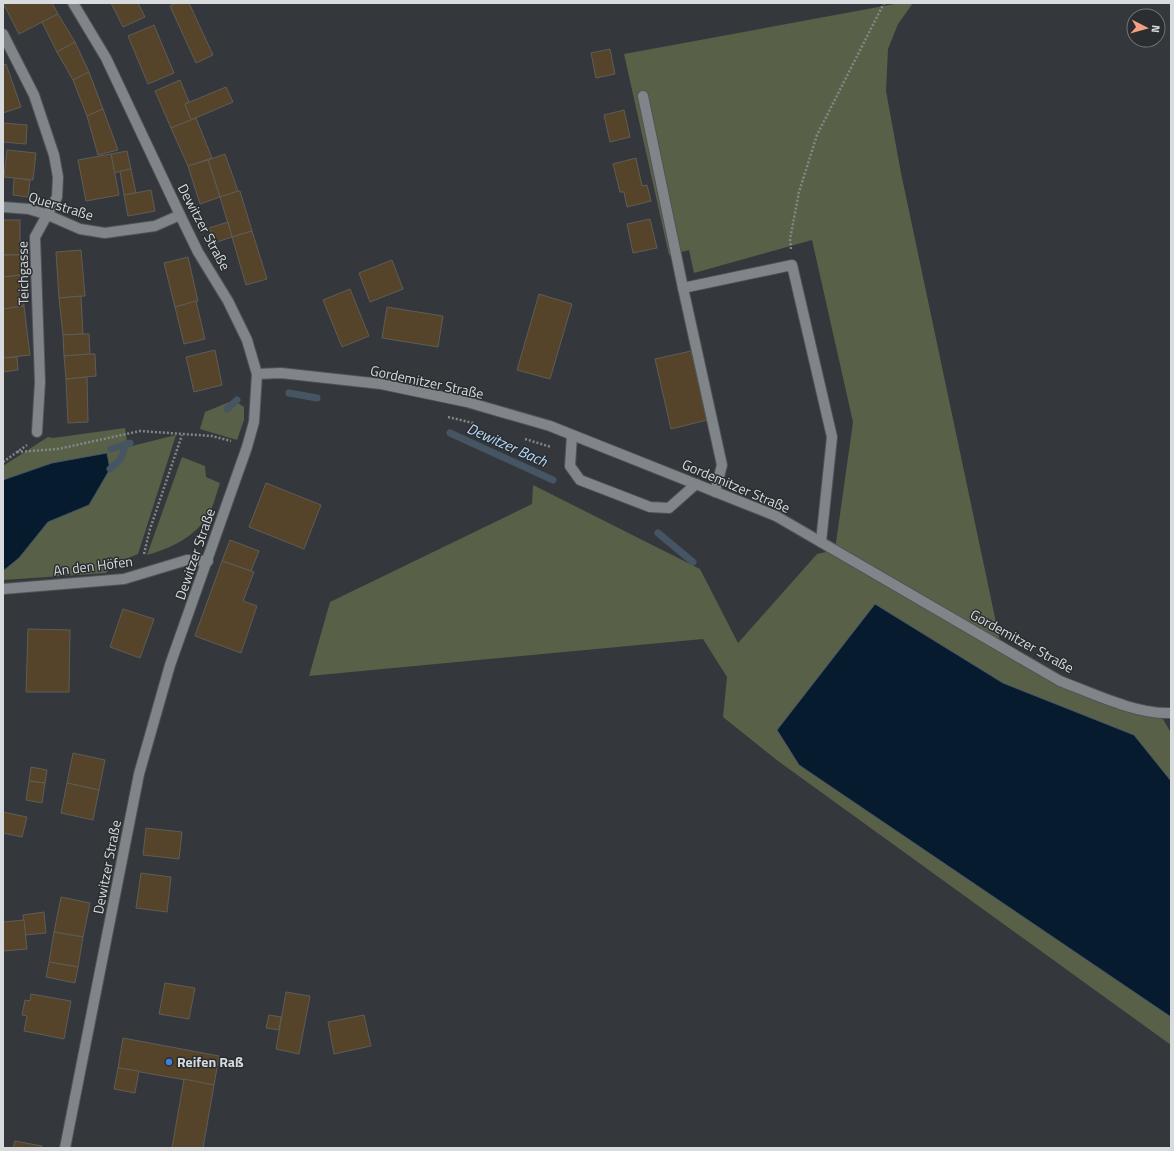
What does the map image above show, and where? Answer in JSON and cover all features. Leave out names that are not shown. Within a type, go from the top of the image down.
[{"type":"street","name":"Dewitzer Straße","points":[[65,1148],[139,774],[170,665],[248,446],[254,422],[257,374],[247,340],[228,301],[198,252],[106,58],[73,3]]},
{"type":"street","name":"Teichgasse","points":[[3,34],[34,95],[54,155],[58,177],[57,197],[35,237],[40,382],[37,432]]},
{"type":"street","points":[[643,96],[722,465],[715,492]]},
{"type":"street","name":"Querstraße","points":[[3,207],[29,209],[48,215],[80,229],[105,233],[155,226],[180,215]]},
{"type":"street","points":[[683,288],[792,265],[832,437],[821,542]]},
{"type":"street","name":"Gordemitzer Straße","points":[[257,374],[281,373],[381,384],[467,402],[550,426],[776,516],[1060,681],[1108,700],[1159,714],[1171,713]]},
{"type":"street","points":[[572,435],[570,466],[580,480],[650,507],[669,508],[696,484]]},
{"type":"street","name":"An den Höfen","points":[[3,589],[124,579],[187,560],[208,561]]},
{"type":"path","points":[[792,265],[790,239],[799,192],[818,135],[884,3]]},
{"type":"path","points":[[17,452],[84,444],[140,431],[212,436],[223,439]]},
{"type":"path","points":[[3,462],[37,438],[37,432]]},
{"type":"path","points":[[139,575],[150,529],[182,435]]},
{"type":"green space","points":[[900,3],[913,3],[898,24],[888,49],[886,91],[901,173],[1001,646],[1061,681],[1160,714],[1171,733],[1171,1045],[778,761],[723,717],[727,677],[703,639],[309,676],[330,602],[532,504],[533,485],[700,569],[738,643],[817,554],[835,550],[853,422],[812,240],[694,273],[689,250],[669,255],[624,54]]},
{"type":"green space","points":[[234,400],[244,407],[244,420],[237,440],[200,429],[205,412]]},
{"type":"green space","points":[[125,428],[128,447],[176,435],[138,554],[113,564],[106,573],[3,580],[3,571],[19,558],[48,522],[89,505],[52,463],[3,480],[3,466],[48,437],[53,438]]},
{"type":"green space","points":[[182,457],[205,466],[206,477],[220,483],[213,504],[202,523],[189,536],[165,549],[147,555]]},
{"type":"water","points":[[107,453],[110,469],[89,505],[48,522],[19,558],[3,571],[3,480],[52,463]]},
{"type":"water","points":[[875,604],[1003,683],[1134,735],[1171,781],[1171,1017],[799,765],[777,730]]},
{"type":"building","points":[[3,3],[52,3],[58,14],[19,34]]},
{"type":"building","points":[[111,3],[138,3],[145,17],[123,27]]},
{"type":"building","points":[[176,3],[189,3],[213,55],[196,63],[170,6]]},
{"type":"building","points":[[58,14],[75,42],[57,52],[42,22]]},
{"type":"building","points":[[154,25],[174,73],[148,84],[128,36]]},
{"type":"building","points":[[75,42],[89,72],[73,80],[57,52]]},
{"type":"building","points":[[610,49],[615,74],[596,78],[591,53]]},
{"type":"building","points":[[6,64],[21,107],[3,113],[3,65]]},
{"type":"building","points":[[89,72],[103,109],[87,116],[73,80]]},
{"type":"building","points":[[180,80],[189,102],[185,104],[191,120],[171,128],[155,91]]},
{"type":"building","points":[[226,87],[233,102],[191,120],[185,104]]},
{"type":"building","points":[[103,109],[118,150],[98,155],[87,116]]},
{"type":"building","points":[[624,110],[630,137],[610,142],[604,115]]},
{"type":"building","points":[[196,118],[212,158],[188,166],[171,128]]},
{"type":"building","points":[[3,123],[27,125],[26,144],[3,142]]},
{"type":"building","points":[[7,150],[36,153],[33,180],[4,177]]},
{"type":"building","points":[[127,151],[131,169],[114,173],[111,154]]},
{"type":"building","points":[[111,154],[119,195],[86,201],[78,160]]},
{"type":"building","points":[[225,154],[238,191],[220,197],[208,160]]},
{"type":"building","points":[[636,158],[642,186],[647,185],[651,201],[627,207],[624,192],[620,192],[613,164]]},
{"type":"building","points":[[208,160],[220,197],[200,204],[188,166]]},
{"type":"building","points":[[131,169],[136,193],[124,195],[120,171]]},
{"type":"building","points":[[14,178],[30,180],[28,197],[13,195]]},
{"type":"building","points":[[151,190],[155,211],[128,216],[124,195]]},
{"type":"building","points":[[240,191],[252,231],[232,237],[220,197]]},
{"type":"building","points":[[650,219],[657,248],[633,253],[627,224]]},
{"type":"building","points":[[3,220],[20,220],[20,255],[3,255]]},
{"type":"building","points":[[228,222],[232,237],[214,243],[209,228]]},
{"type":"building","points":[[252,231],[267,279],[246,285],[232,237]]},
{"type":"building","points":[[81,250],[85,296],[59,298],[56,252]]},
{"type":"building","points":[[3,255],[20,255],[21,275],[3,277]]},
{"type":"building","points":[[188,257],[198,301],[175,307],[164,263]]},
{"type":"building","points":[[392,260],[403,289],[370,302],[359,273]]},
{"type":"building","points":[[21,275],[24,306],[3,309],[3,277]]},
{"type":"building","points":[[350,289],[369,336],[342,347],[323,300]]},
{"type":"building","points":[[539,294],[572,304],[550,379],[517,370]]},
{"type":"building","points":[[81,296],[83,334],[63,335],[59,298]]},
{"type":"building","points":[[196,301],[205,339],[184,344],[175,307]]},
{"type":"building","points":[[24,306],[30,355],[3,358],[3,309]]},
{"type":"building","points":[[387,307],[443,316],[438,347],[382,338]]},
{"type":"building","points":[[89,334],[90,354],[64,356],[63,335]]},
{"type":"building","points":[[215,350],[222,385],[194,392],[186,357]]},
{"type":"building","points":[[691,351],[707,420],[671,429],[655,359]]},
{"type":"building","points":[[95,354],[96,376],[66,379],[64,356]]},
{"type":"building","points":[[17,357],[18,370],[3,372],[3,358]]},
{"type":"building","points":[[87,377],[88,422],[68,423],[66,379]]},
{"type":"building","points":[[266,483],[321,505],[304,549],[249,527]]},
{"type":"building","points":[[230,540],[259,551],[251,571],[222,561]]},
{"type":"building","points":[[222,561],[254,572],[243,601],[257,606],[241,653],[195,636]]},
{"type":"building","points":[[123,609],[154,619],[140,658],[110,647]]},
{"type":"building","points":[[28,629],[70,630],[69,692],[26,692]]},
{"type":"building","points":[[73,753],[105,760],[99,790],[67,783]]},
{"type":"building","points":[[31,767],[47,770],[45,783],[29,781]]},
{"type":"building","points":[[29,781],[45,783],[42,803],[26,800]]},
{"type":"building","points":[[67,783],[99,790],[93,820],[61,813]]},
{"type":"building","points":[[3,812],[27,817],[22,837],[3,833]]},
{"type":"building","points":[[146,828],[182,832],[179,859],[143,855]]},
{"type":"building","points":[[141,873],[171,877],[167,912],[136,908]]},
{"type":"building","points":[[61,897],[90,903],[83,937],[54,932]]},
{"type":"building","points":[[44,912],[46,933],[25,935],[23,915]]},
{"type":"building","points":[[24,920],[27,949],[3,951],[3,922]]},
{"type":"building","points":[[54,932],[83,937],[78,967],[49,962]]},
{"type":"building","points":[[49,962],[78,967],[75,983],[46,977]]},
{"type":"building","points":[[165,983],[195,988],[189,1019],[159,1014]]},
{"type":"building","points":[[286,992],[310,996],[299,1054],[276,1049]]},
{"type":"building","points":[[31,994],[71,1001],[64,1039],[24,1031],[27,1016],[22,1015],[25,1000],[30,1001]]},
{"type":"building","points":[[269,1015],[281,1017],[279,1030],[266,1028]]},
{"type":"building","points":[[364,1015],[371,1046],[334,1054],[328,1022]]},
{"type":"building","name":"Reifen Raß","points":[[123,1038],[219,1056],[214,1085],[118,1068]]},
{"type":"building","points":[[118,1068],[139,1071],[135,1093],[114,1089]]},
{"type":"building","points":[[184,1079],[214,1085],[203,1148],[172,1148]]},
{"type":"building","points":[[15,1141],[42,1146],[42,1148],[13,1148]]},
{"type":"waterway","name":"Dewitzer Bach","points":[[289,393],[317,398]]},
{"type":"waterway","name":"Dewitzer Bach","points":[[227,409],[237,400]]},
{"type":"waterway","name":"Dewitzer Bach","points":[[450,433],[553,480]]},
{"type":"waterway","name":"Dewitzer Bach","points":[[111,449],[130,443]]},
{"type":"waterway","points":[[110,469],[124,452],[124,445]]},
{"type":"waterway","name":"Dewitzer Bach","points":[[658,533],[693,562]]},
{"type":"place","name":"Reifen Raß","points":[[169,1062]]}]
